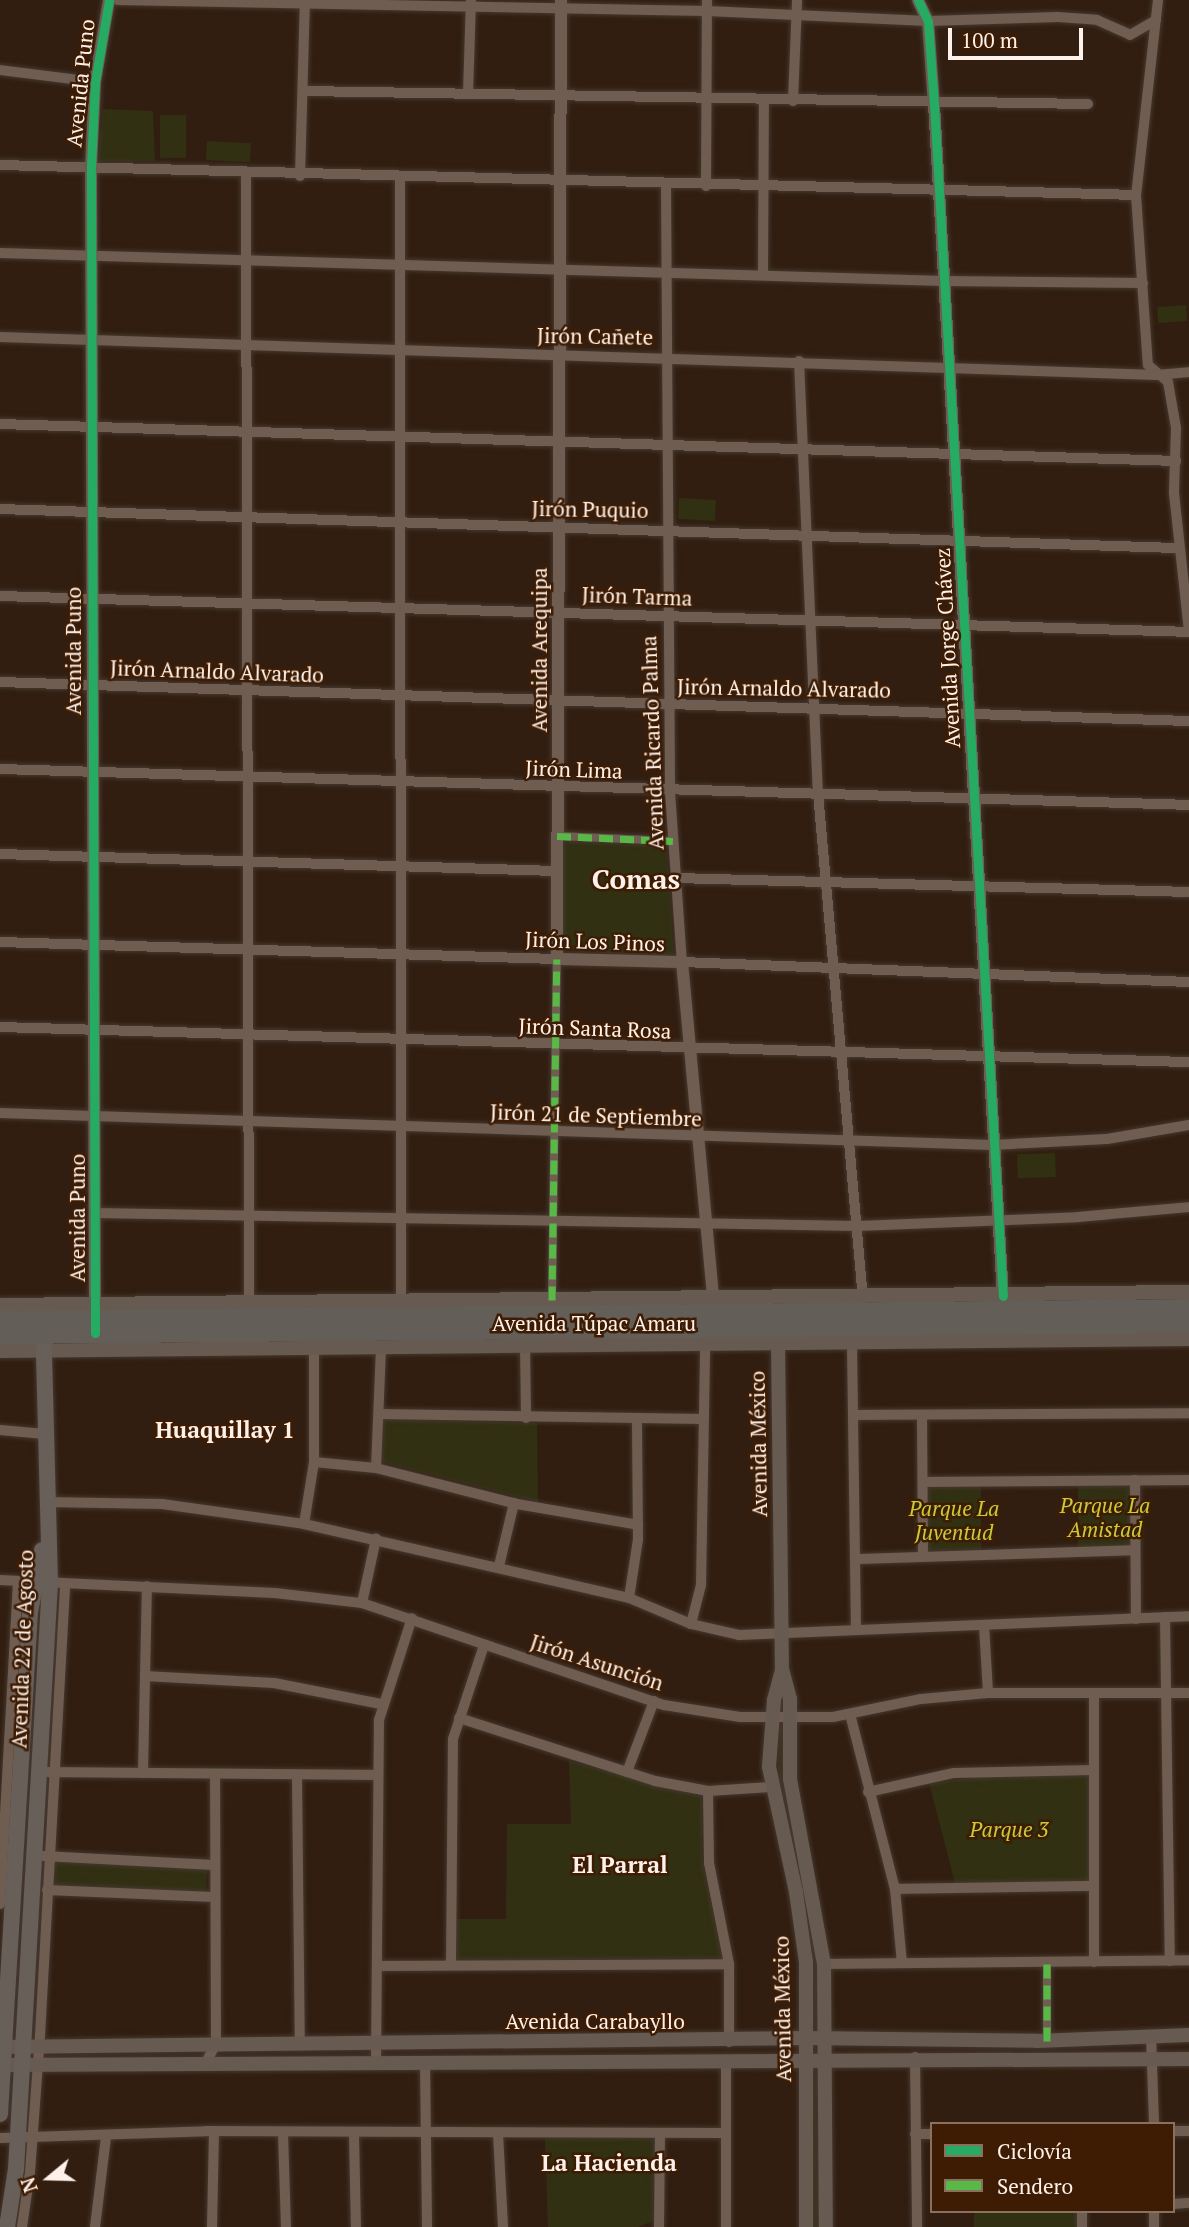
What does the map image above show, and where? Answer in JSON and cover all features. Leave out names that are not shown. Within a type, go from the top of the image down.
[{"type":"highway","name":"Avenida Túpac Amaru","points":[[0,1320],[1189,1308]]},
{"type":"highway","name":"Avenida Túpac Amaru","points":[[0,1335],[95,1318],[355,1335],[1189,1324]]},
{"type":"highway","points":[[355,1335],[363,1339],[478,1346]]},
{"type":"main road","name":"Avenida Túpac Amaru","points":[[0,1305],[95,1318],[249,1302],[863,1299],[1189,1292]]},
{"type":"main road","name":"Avenida Túpac Amaru","points":[[0,1350],[381,1349],[525,1344],[778,1345],[1189,1339]]},
{"type":"main road","name":"Avenida México","points":[[778,1345],[782,1669],[790,1719],[790,1779],[824,1964],[826,2227]]},
{"type":"main road","name":"Avenida 22 de Agosto","points":[[6,2227],[25,2138],[46,1772],[42,1583],[46,1534],[44,1349]]},
{"type":"main road","name":"Avenida 22 de Agosto","points":[[0,2114],[20,1772],[20,1656],[42,1583]]},
{"type":"main road","name":"Avenida México","points":[[782,1669],[772,1717],[771,1787],[802,1927],[807,2038],[806,2227]]},
{"type":"main road","name":"Avenida Carabayllo","points":[[2,2047],[729,2042],[807,2038],[1047,2041],[1189,2035]]},
{"type":"main road","name":"Avenida Carabayllo","points":[[1,2065],[726,2061],[915,2057],[1189,2059]]},
{"type":"street","name":"Avenida Puno","points":[[95,1318],[90,253],[96,82],[109,0]]},
{"type":"street","points":[[118,0],[561,6],[707,5],[796,15],[928,21],[1058,17],[1097,20],[1130,34],[1156,20]]},
{"type":"street","points":[[793,101],[797,0]]},
{"type":"street","name":"Avenida Jorge Chávez","points":[[918,0],[928,21],[940,193],[967,712],[1003,1296]]},
{"type":"street","points":[[1158,0],[1136,195],[1148,365],[1156,375],[1168,382],[1176,461],[1178,548],[1189,631]]},
{"type":"street","points":[[300,176],[305,3]]},
{"type":"street","points":[[468,94],[470,4]]},
{"type":"street","points":[[706,186],[707,5]]},
{"type":"street","name":"Avenida Arequipa","points":[[552,1300],[557,1045],[561,6]]},
{"type":"street","points":[[0,70],[96,82]]},
{"type":"street","points":[[303,91],[934,104],[1088,104]]},
{"type":"street","points":[[763,274],[764,101]]},
{"type":"street","points":[[0,165],[400,179],[940,193],[1136,195]]},
{"type":"street","points":[[246,173],[249,1302]]},
{"type":"street","points":[[400,179],[401,1301]]},
{"type":"street","name":"Avenida Ricardo Palma","points":[[666,184],[670,792],[689,1050],[713,1299]]},
{"type":"street","points":[[0,253],[90,253],[401,266],[667,270],[944,281],[1143,283]]},
{"type":"street","name":"Jirón Cañete","points":[[0,337],[401,352],[667,356],[1156,375],[1189,372]]},
{"type":"street","points":[[799,361],[818,793],[863,1299]]},
{"type":"street","points":[[0,424],[246,435],[401,436],[1176,461]]},
{"type":"street","name":"Jirón Puquio","points":[[0,509],[1178,548]]},
{"type":"street","name":"Jirón Tarma","points":[[0,596],[1189,631]]},
{"type":"street","name":"Jirón Arnaldo Alvarado","points":[[0,682],[668,705],[967,712],[1189,722]]},
{"type":"street","name":"Jirón Lima","points":[[0,768],[401,784],[670,792],[818,793],[1189,805]]},
{"type":"street","points":[[557,836],[673,841]]},
{"type":"street","points":[[0,855],[401,869],[557,871]]},
{"type":"street","points":[[676,878],[1189,892]]},
{"type":"street","name":"Jirón Los Pinos","points":[[0,942],[682,962],[1189,982]]},
{"type":"street","name":"Jirón Santa Rosa","points":[[0,1027],[248,1034],[401,1042],[987,1059],[1189,1062]]},
{"type":"street","name":"Jirón 21 de Septiembre","points":[[0,1113],[697,1139],[992,1145],[1107,1139],[1189,1125]]},
{"type":"street","points":[[94,1213],[401,1215],[554,1222],[858,1226],[1189,1207]]},
{"type":"street","points":[[525,1344],[526,1418]]},
{"type":"street","points":[[852,1344],[856,1630]]},
{"type":"street","points":[[691,1624],[701,1585],[705,1345]]},
{"type":"street","points":[[304,1524],[314,1462],[314,1349]]},
{"type":"street","points":[[376,1468],[381,1349]]},
{"type":"street","points":[[855,1415],[1189,1413]]},
{"type":"street","points":[[379,1414],[703,1419]]},
{"type":"street","points":[[922,1415],[923,1557]]},
{"type":"street","points":[[629,1598],[638,1525],[638,1420]]},
{"type":"street","points":[[0,1430],[45,1434]]},
{"type":"street","points":[[314,1462],[376,1468],[514,1503],[638,1525]]},
{"type":"street","points":[[1135,1480],[1136,1619]]},
{"type":"street","points":[[923,1482],[1189,1480]]},
{"type":"street","points":[[45,1502],[162,1504],[304,1524],[499,1566],[629,1598],[691,1624],[739,1636],[1189,1616]]},
{"type":"street","points":[[499,1566],[514,1503]]},
{"type":"street","points":[[362,1603],[376,1539]]},
{"type":"street","points":[[856,1559],[1135,1550]]},
{"type":"street","name":"Jirón Asunción","points":[[0,1580],[275,1592],[362,1603],[654,1701],[718,1715],[790,1719],[850,1714],[921,1699],[988,1693],[1189,1693]]},
{"type":"street","points":[[143,1773],[147,1586]]},
{"type":"street","points":[[376,2061],[378,1775],[382,1704],[412,1618]]},
{"type":"street","points":[[1165,1618],[1170,1961]]},
{"type":"street","points":[[984,1625],[988,1693]]},
{"type":"street","points":[[451,1965],[451,1761],[459,1718],[484,1645]]},
{"type":"street","points":[[0,1655],[20,1656]]},
{"type":"street","name":"Avenida 22 de Agosto","points":[[0,1904],[20,1656]]},
{"type":"street","points":[[145,1676],[274,1683],[382,1704]]},
{"type":"street","points":[[1094,1695],[1094,1962]]},
{"type":"street","points":[[627,1772],[654,1701]]},
{"type":"street","points":[[850,1714],[895,1889],[902,1963]]},
{"type":"street","points":[[459,1718],[627,1772],[708,1791],[771,1787]]},
{"type":"street","points":[[868,1792],[954,1773],[1094,1770]]},
{"type":"street","points":[[20,1772],[378,1775]]},
{"type":"street","points":[[206,2062],[216,2044],[215,1774]]},
{"type":"street","points":[[297,1774],[300,2043]]},
{"type":"street","points":[[708,1791],[709,1863],[729,1964],[729,2042]]},
{"type":"street","points":[[16,1853],[214,1865]]},
{"type":"street","name":"Avenida 22 de Agosto","points":[[31,2047],[47,1890],[42,1856]]},
{"type":"street","points":[[895,1889],[1094,1886]]},
{"type":"street","points":[[47,1890],[214,1898]]},
{"type":"street","points":[[824,1964],[1189,1960]]},
{"type":"street","points":[[1047,1962],[1047,2041]]},
{"type":"street","points":[[377,1966],[729,1964]]},
{"type":"street","points":[[1152,2036],[1154,2122]]},
{"type":"street","points":[[915,2057],[917,2227]]},
{"type":"street","points":[[425,2061],[427,2227]]},
{"type":"street","points":[[726,2061],[726,2227]]},
{"type":"street","points":[[0,2138],[106,2138],[214,2132],[354,2135],[724,2133]]},
{"type":"street","points":[[212,2227],[214,2132]]},
{"type":"street","points":[[284,2133],[286,2227]]},
{"type":"street","points":[[659,2227],[660,2133]]},
{"type":"street","points":[[498,2134],[503,2227]]},
{"type":"street","points":[[915,2134],[930,2134]]},
{"type":"street","points":[[354,2135],[356,2227]]},
{"type":"street","name":"Avenida 22 de Agosto","points":[[22,2227],[25,2138]]},
{"type":"street","points":[[95,2227],[106,2138]]},
{"type":"green space","points":[[103,109],[153,111],[155,161],[98,161]]},
{"type":"green space","points":[[160,115],[186,115],[186,158],[160,158]]},
{"type":"green space","points":[[207,141],[251,143],[250,162],[206,160]]},
{"type":"green space","points":[[1186,305],[1187,321],[1158,323],[1157,307]]},
{"type":"green space","points":[[679,498],[716,500],[715,521],[678,519]]},
{"type":"green space","points":[[561,838],[666,843],[674,956],[563,951]]},
{"type":"green space","points":[[1055,1153],[1056,1177],[1018,1178],[1017,1154]]},
{"type":"green space","points":[[383,1419],[537,1423],[538,1502],[379,1461]]},
{"type":"green space","name":"Parque La Amistad","points":[[1078,1484],[1132,1484],[1132,1547],[1078,1547]]},
{"type":"green space","name":"Parque La Juventud","points":[[927,1486],[981,1486],[981,1554],[927,1554]]},
{"type":"green space","points":[[779,1725],[785,1730],[819,1959],[818,2028],[812,2028],[777,1780]]},
{"type":"green space","points":[[569,1761],[702,1796],[702,1858],[722,1958],[457,1961],[456,1919],[506,1919],[507,1824],[571,1824]]},
{"type":"green space","name":"Parque 3","points":[[988,1776],[1089,1776],[1089,1881],[955,1883],[929,1783]]},
{"type":"green space","points":[[55,1862],[207,1867],[206,1891],[54,1886]]},
{"type":"green space","points":[[808,2064],[818,2064],[821,2227],[811,2227]]},
{"type":"green space","points":[[655,2137],[653,2221],[638,2227],[548,2227],[545,2138]]},
{"type":"green space","points":[[974,2213],[1077,2213],[1077,2227],[974,2227]]},
{"type":"marked path","points":[[557,836],[673,841]]},
{"type":"marked path","points":[[552,1300],[557,959]]},
{"type":"marked path","points":[[1047,1962],[1047,2041]]},
{"type":"cycle path","points":[[95,1333],[91,167],[95,82],[109,0]]},
{"type":"cycle path","points":[[918,0],[928,21],[934,104],[1003,1296]]},
{"type":"district","name":"Comas","points":[[636,879]]},
{"type":"district","name":"Huaquillay 1","points":[[225,1430]]},
{"type":"district","name":"El Parral","points":[[620,1865]]},
{"type":"district","name":"La Hacienda","points":[[609,2163]]}]
